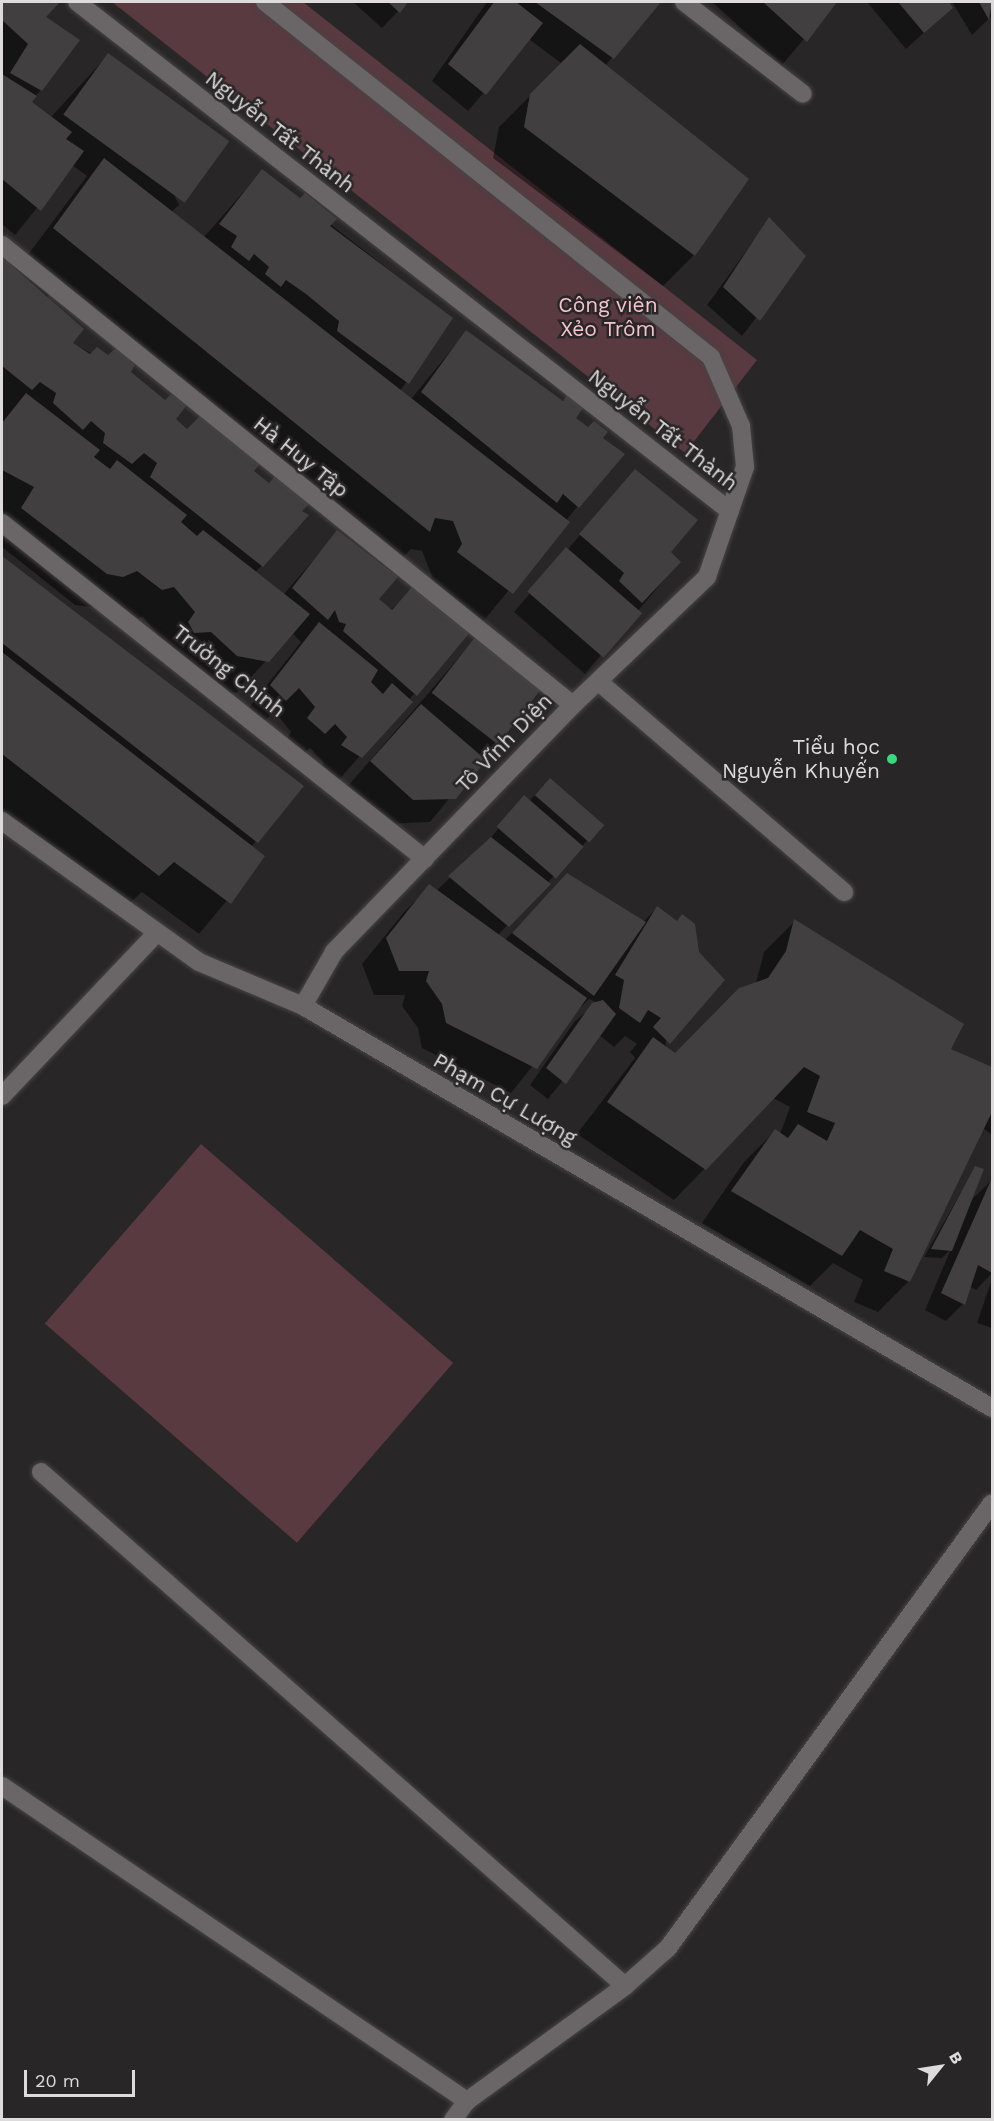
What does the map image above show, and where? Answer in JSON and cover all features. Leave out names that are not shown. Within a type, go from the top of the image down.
[{"type":"street","name":"Nguyễn Tất Thành","points":[[77,2],[730,511],[745,467],[741,426],[711,357],[266,2]]},
{"type":"street","points":[[684,2],[803,94]]},
{"type":"street","name":"Hà Huy Tập","points":[[2,245],[573,705]]},
{"type":"street","name":"Tô Vĩnh Diện","points":[[303,1006],[334,952],[573,705],[707,577],[730,511]]},
{"type":"street","name":"Trường Chinh","points":[[2,523],[425,859]]},
{"type":"street","points":[[599,682],[844,892]]},
{"type":"street","name":"Phạm Cự Lượng","points":[[2,821],[156,934],[199,962],[303,1006],[993,1408]]},
{"type":"street","points":[[2,1096],[156,934]]},
{"type":"street","points":[[41,1472],[625,1986]]},
{"type":"street","points":[[453,2120],[467,2101],[625,1986],[668,1948],[993,1503]]},
{"type":"street","points":[[2,1786],[467,2101]]},
{"type":"green space","name":"Công viên Xẻo Trôm","points":[[112,2],[303,2],[757,360],[685,453]]},
{"type":"green space","points":[[201,1144],[453,1363],[297,1543],[45,1324]]},
{"type":"building","points":[[2,2],[60,2],[46,17],[80,40],[42,91],[10,73],[28,44],[2,20]]},
{"type":"building","points":[[388,2],[408,2],[400,13]]},
{"type":"building","points":[[494,2],[516,2],[543,23],[486,95],[448,64]]},
{"type":"building","points":[[535,2],[661,2],[614,59]]},
{"type":"building","points":[[763,2],[837,2],[807,42]]},
{"type":"building","points":[[898,2],[949,2],[953,8],[924,33]]},
{"type":"building","points":[[979,2],[992,2],[989,20]]},
{"type":"building","points":[[580,44],[749,179],[695,256],[524,127],[530,94]]},
{"type":"building","points":[[108,53],[229,141],[185,203],[63,114]]},
{"type":"building","points":[[2,74],[37,96],[32,102],[72,132],[66,139],[84,151],[41,211],[2,179]]},
{"type":"building","points":[[104,158],[570,522],[513,594],[457,552],[462,544],[453,521],[435,518],[430,532],[53,228]]},
{"type":"building","points":[[262,169],[300,198],[305,193],[337,219],[330,226],[453,318],[409,384],[337,331],[339,321],[306,294],[286,280],[281,287],[265,274],[269,267],[254,254],[249,261],[231,247],[237,236],[219,224]]},
{"type":"building","points":[[769,217],[806,256],[760,321],[723,287]]},
{"type":"building","points":[[2,257],[84,329],[73,343],[90,354],[97,347],[108,355],[117,347],[135,365],[131,372],[165,400],[171,394],[187,405],[176,419],[187,429],[203,413],[261,463],[254,471],[269,483],[275,476],[309,504],[302,511],[309,515],[263,567],[150,477],[157,463],[144,453],[132,464],[103,443],[105,433],[91,421],[83,430],[53,403],[56,393],[40,382],[32,390],[2,366]]},
{"type":"building","points":[[466,330],[563,401],[567,395],[583,408],[576,418],[588,427],[594,421],[608,432],[603,438],[625,454],[579,508],[563,494],[557,503],[421,392]]},
{"type":"building","points":[[26,393],[100,450],[94,457],[110,469],[117,460],[187,515],[181,522],[197,536],[203,530],[310,614],[269,662],[237,656],[211,632],[194,633],[188,622],[195,612],[174,587],[162,590],[137,571],[123,577],[107,574],[21,508],[34,487],[2,470],[2,423]]},
{"type":"building","points":[[635,469],[698,520],[671,552],[681,562],[642,603],[619,581],[624,573],[579,534]]},
{"type":"building","points":[[337,530],[398,577],[379,599],[392,610],[413,586],[471,631],[417,696],[343,631],[346,624],[339,622],[335,610],[328,620],[292,588]]},
{"type":"building","points":[[566,547],[642,613],[604,658],[527,592]]},
{"type":"building","points":[[2,556],[304,786],[258,843],[2,643]]},
{"type":"building","points":[[319,622],[378,670],[371,682],[383,694],[392,683],[413,702],[362,758],[341,745],[347,737],[335,724],[325,734],[307,718],[315,707],[299,688],[286,701],[270,685]]},
{"type":"building","points":[[476,636],[542,688],[498,744],[432,693]]},
{"type":"building","points":[[2,652],[265,856],[231,904],[174,862],[159,876],[2,754]]},
{"type":"building","points":[[421,704],[486,760],[456,799],[413,800],[370,761]]},
{"type":"building","points":[[550,778],[604,825],[589,843],[535,795]]},
{"type":"building","points":[[524,795],[584,847],[556,879],[496,827]]},
{"type":"building","points":[[491,837],[551,884],[509,927],[448,876]]},
{"type":"building","points":[[567,873],[646,922],[594,996],[512,933]]},
{"type":"building","points":[[429,884],[587,998],[537,1069],[446,1023],[442,1004],[426,981],[429,971],[399,971],[386,938]]},
{"type":"building","points":[[657,906],[677,921],[682,914],[695,924],[699,952],[725,980],[670,1044],[653,1027],[661,1018],[648,1010],[640,1023],[619,1008],[624,980],[615,975]]},
{"type":"building","points":[[794,919],[964,1024],[951,1049],[992,1067],[992,1112],[910,1282],[884,1271],[893,1249],[860,1230],[842,1256],[731,1191],[775,1129],[788,1138],[798,1124],[827,1141],[835,1123],[807,1112],[820,1076],[804,1067],[706,1170],[607,1102],[653,1037],[675,1053],[739,988],[768,978],[786,951]]},
{"type":"building","points":[[603,1000],[616,1014],[566,1084],[546,1068],[592,1003]]},
{"type":"building","points":[[975,1166],[984,1169],[952,1251],[931,1249]]},
{"type":"building","points":[[992,1178],[992,1273],[978,1265],[965,1305],[941,1293]]},
{"type":"place","name":"Tiểu học Nguyễn Khuyến","points":[[892,759]]}]
